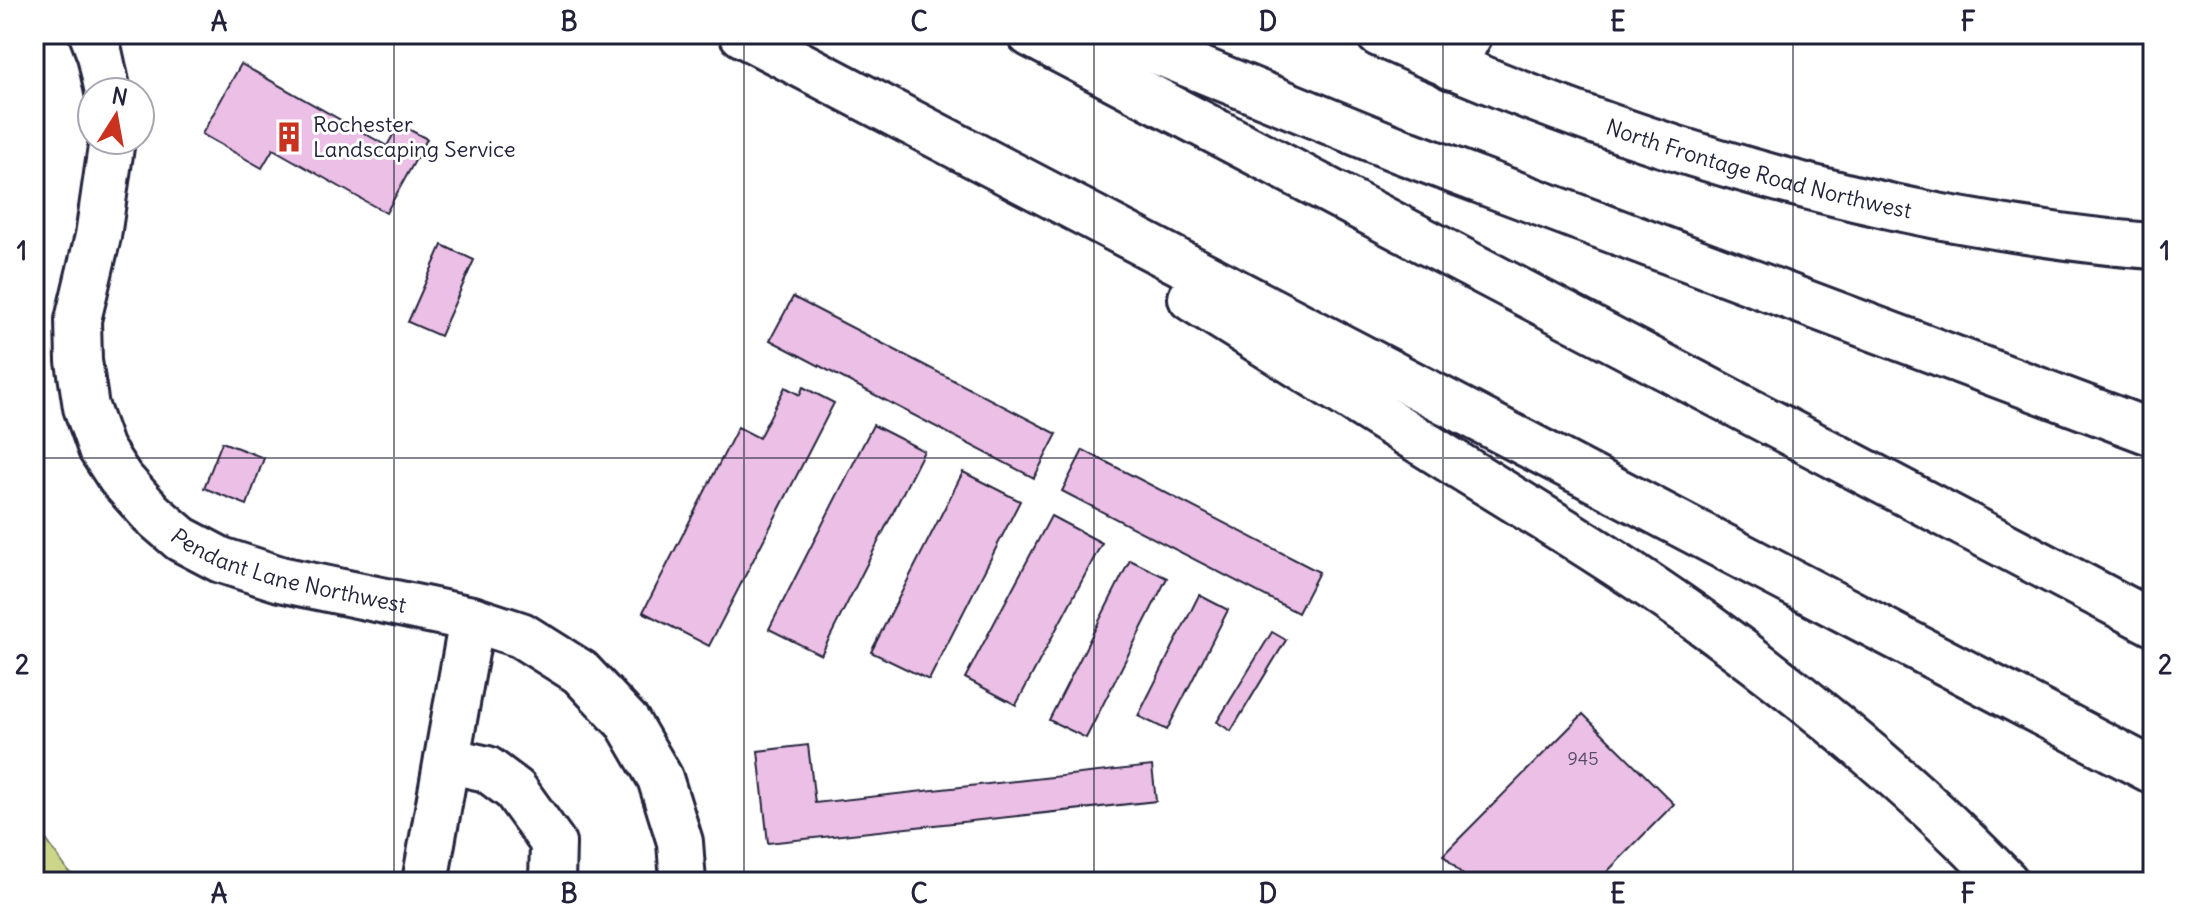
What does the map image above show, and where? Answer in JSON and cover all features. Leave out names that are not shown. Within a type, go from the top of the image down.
[{"type":"main road","points":[[92,34],[105,76]]},
{"type":"main road","points":[[742,34],[2153,771]]},
{"type":"main road","points":[[1030,34],[2153,623]]},
{"type":"main road","points":[[1114,34],[1404,152],[2153,433]]},
{"type":"main road","name":"North Frontage Road Northwest","points":[[1379,34],[1461,50],[1626,133],[1798,185],[2006,228],[2153,246]]},
{"type":"main road","points":[[904,119],[1581,542],[1706,625],[1865,750],[1922,800],[2006,882]]},
{"type":"main road","name":"Pendant Lane Northwest","points":[[110,156],[98,236],[78,320],[79,361],[86,407],[101,449],[120,478],[152,514],[181,539],[221,560],[280,579],[472,619],[521,635],[580,672],[628,723],[660,778],[680,842],[683,882]]},
{"type":"main road","points":[[425,882],[472,619]]},
{"type":"main road","points":[[447,760],[487,769],[515,790],[553,843],[552,882]]},
{"type":"green space","points":[[34,822],[68,871],[79,882],[34,882]]},
{"type":"building","name":"Rochester Landscaping Service","points":[[241,64],[387,146],[399,124],[427,139],[386,213],[273,149],[262,168],[202,134]]},
{"type":"building","points":[[442,245],[474,260],[440,336],[408,322]]},
{"type":"building","points":[[793,297],[1057,434],[1034,478],[770,340]]},
{"type":"building","points":[[785,387],[800,395],[803,387],[834,403],[709,646],[643,612],[738,427],[759,438]]},
{"type":"building","points":[[873,425],[924,451],[821,655],[769,629]]},
{"type":"building","points":[[222,442],[264,458],[247,505],[204,488]]},
{"type":"building","points":[[1083,450],[1319,572],[1298,613],[1062,491]]},
{"type":"building","points":[[963,472],[1020,501],[929,680],[871,652]]},
{"type":"building","points":[[1051,516],[1102,543],[1016,705],[965,678]]},
{"type":"building","points":[[1130,560],[1167,578],[1086,738],[1049,720]]},
{"type":"building","points":[[1199,595],[1228,610],[1167,730],[1138,716]]},
{"type":"building","points":[[1272,632],[1286,640],[1231,731],[1217,722]]},
{"type":"building","points":[[1583,714],[1674,804],[1597,882],[1470,882],[1443,855]]},
{"type":"building","points":[[808,745],[815,803],[1152,766],[1156,801],[768,843],[758,751]]},
{"type":"place","name":"Rochester Landscaping Service","points":[[289,137]]}]
